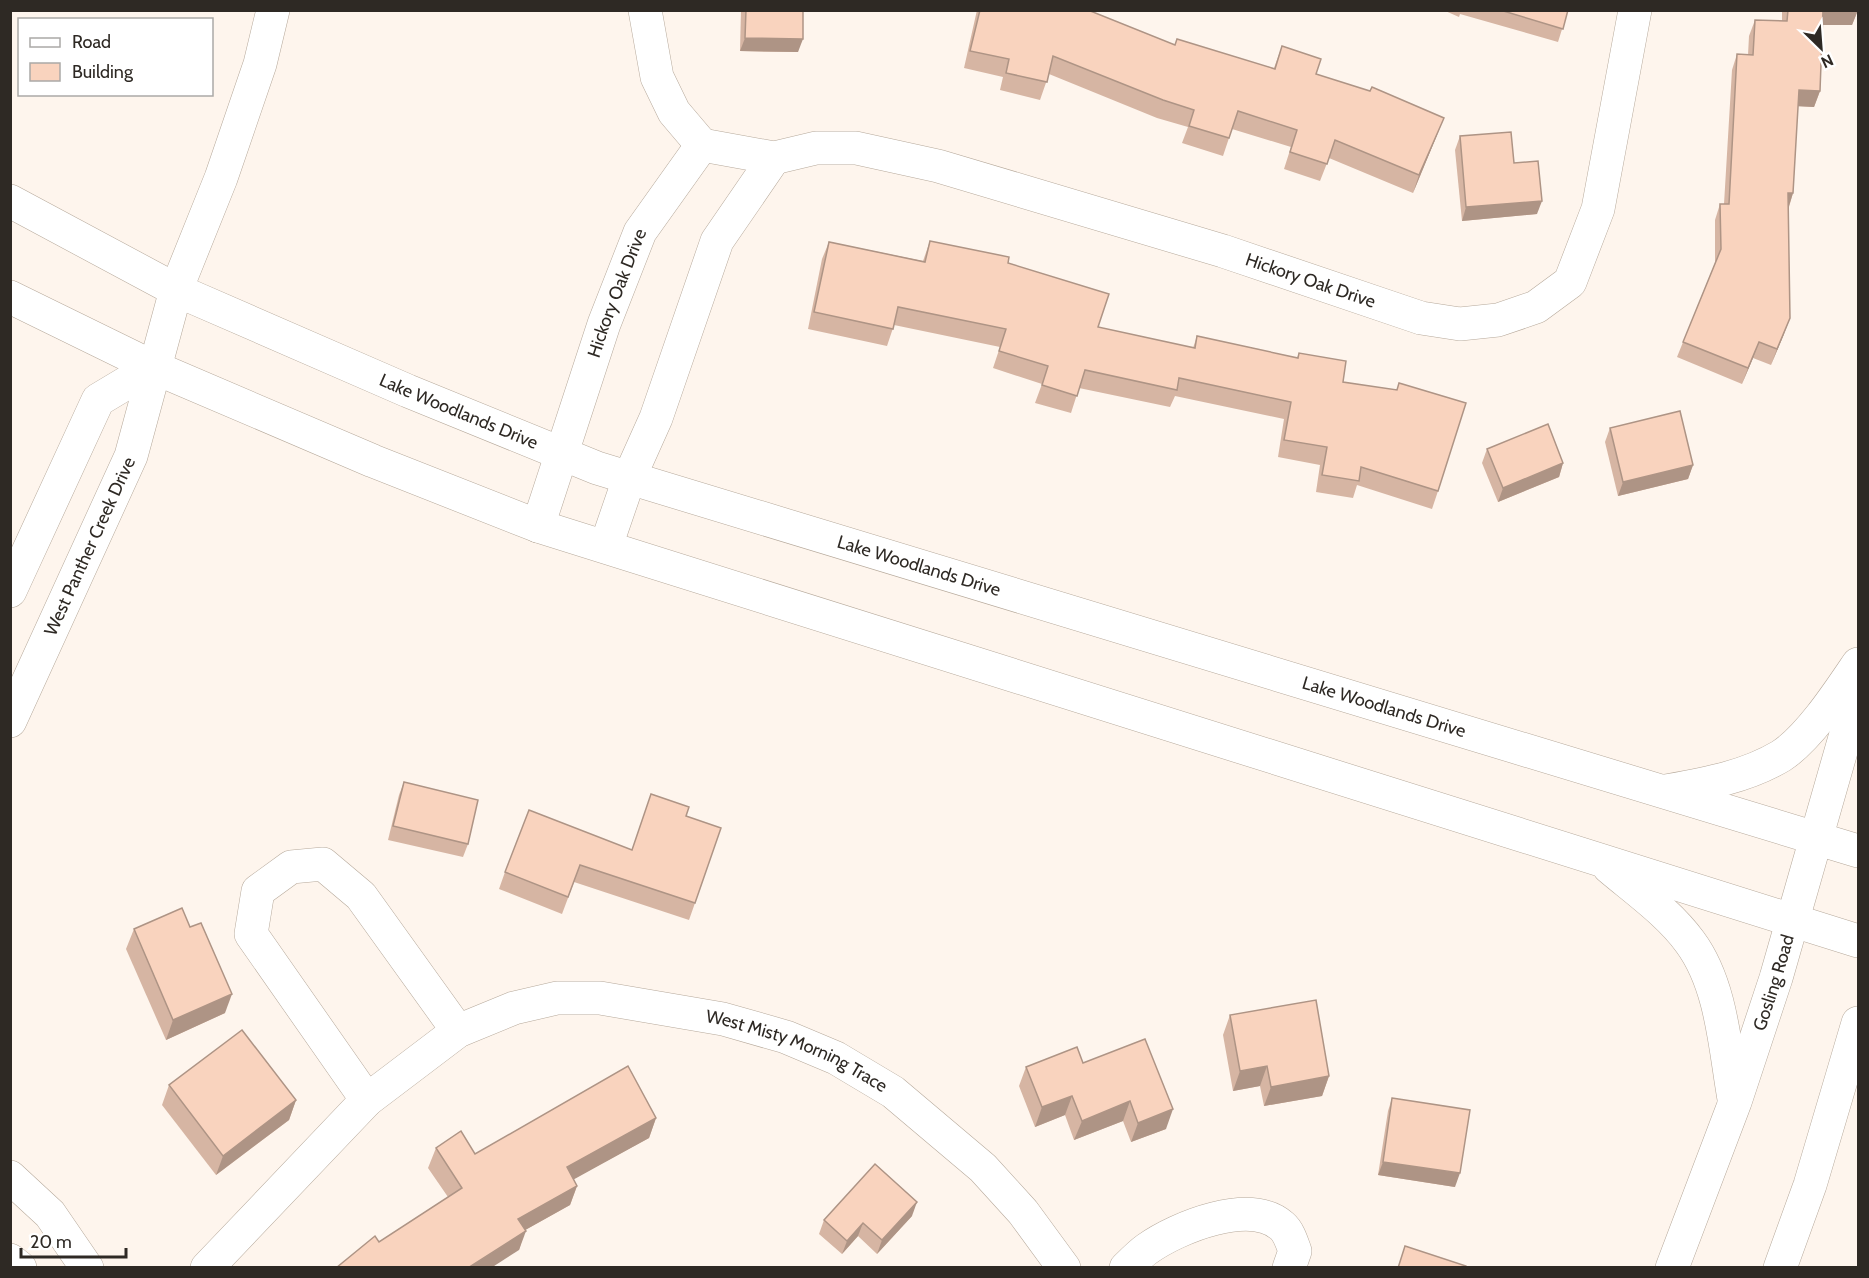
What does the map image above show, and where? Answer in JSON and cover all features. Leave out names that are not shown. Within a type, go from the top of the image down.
[{"type":"main road","name":"West Panther Creek Drive","points":[[10,721],[131,456],[176,290],[221,178],[260,64],[273,10]]},
{"type":"main road","points":[[645,10],[657,77],[674,112],[702,145]]},
{"type":"main road","name":"Hickory Oak Drive","points":[[538,526],[604,324],[640,232],[702,145],[774,158],[816,148],[856,148],[938,166],[1223,251],[1421,318],[1460,324],[1498,320],[1536,307],[1570,282],[1598,209],[1635,10]]},
{"type":"main road","points":[[606,546],[630,476],[656,418],[717,241],[774,158]]},
{"type":"main road","name":"Lake Woodlands Drive","points":[[10,201],[176,290],[597,468],[630,476],[1858,851]]},
{"type":"main road","points":[[10,297],[153,368],[373,461],[538,526],[1858,941]]},
{"type":"main road","points":[[10,591],[98,400],[153,368]]},
{"type":"main road","points":[[1662,792],[1732,777],[1782,755],[1825,712],[1858,664]]},
{"type":"main road","name":"Gosling Road","points":[[1672,1268],[1735,1102],[1794,919],[1858,692]]},
{"type":"main road","points":[[1599,858],[1658,909],[1690,942],[1710,981],[1735,1102]]},
{"type":"main road","points":[[367,1100],[251,934],[258,891],[291,867],[323,864],[361,896],[458,1031]]},
{"type":"main road","name":"West Misty Morning Trace","points":[[207,1268],[367,1100],[458,1031],[514,1008],[557,998],[600,998],[723,1019],[786,1037],[836,1058],[892,1092],[937,1127],[983,1168],[1023,1212],[1064,1268]]},
{"type":"main road","points":[[1780,1268],[1810,1185],[1858,1023]]},
{"type":"main road","points":[[1810,1185],[1858,1107]]},
{"type":"main road","points":[[10,1177],[50,1214],[87,1268]]},
{"type":"main road","points":[[1126,1268],[1147,1248],[1196,1224],[1243,1213],[1269,1217],[1284,1228],[1295,1251],[1289,1268]]},
{"type":"main road","points":[[10,1260],[20,1268]]},
{"type":"building","points":[[746,10],[803,10],[803,39],[745,38]]},
{"type":"building","points":[[980,10],[1088,10],[1175,45],[1177,39],[1275,69],[1282,46],[1321,59],[1316,74],[1370,91],[1372,87],[1444,118],[1419,175],[1335,140],[1327,164],[1290,152],[1297,130],[1238,111],[1229,138],[1189,126],[1194,110],[1053,56],[1047,82],[1006,73],[1009,59],[970,51]]},
{"type":"building","points":[[1500,10],[1568,10],[1563,29]]},
{"type":"building","points":[[1788,10],[1823,10],[1820,91],[1799,90],[1793,193],[1788,193],[1790,318],[1777,349],[1759,342],[1748,368],[1683,342],[1721,249],[1720,204],[1729,204],[1737,54],[1753,55],[1755,20],[1787,21]]},
{"type":"building","points":[[1511,132],[1514,163],[1538,161],[1542,201],[1466,207],[1460,136]]},
{"type":"building","points":[[930,241],[1009,257],[1008,263],[1109,294],[1098,327],[1195,348],[1197,336],[1298,358],[1299,353],[1346,361],[1343,382],[1397,390],[1399,383],[1466,403],[1438,491],[1361,467],[1359,481],[1322,475],[1327,447],[1284,440],[1291,402],[1179,378],[1177,390],[1085,370],[1077,396],[1042,385],[1048,366],[999,351],[1006,329],[898,307],[893,329],[814,312],[829,242],[925,262]]},
{"type":"building","points":[[1680,411],[1693,465],[1623,482],[1610,428]]},
{"type":"building","points":[[1548,424],[1563,463],[1503,488],[1487,449]]},
{"type":"building","points":[[404,782],[478,800],[468,844],[393,826]]},
{"type":"building","points":[[651,794],[689,807],[686,816],[721,828],[695,903],[580,865],[568,897],[505,872],[529,810],[632,850]]},
{"type":"building","points":[[182,908],[190,927],[201,923],[232,994],[173,1020],[134,929]]},
{"type":"building","points":[[1316,1000],[1329,1076],[1271,1087],[1267,1066],[1240,1071],[1230,1015]]},
{"type":"building","points":[[242,1030],[296,1100],[223,1156],[169,1085]]},
{"type":"building","points":[[1145,1039],[1173,1109],[1138,1123],[1130,1101],[1082,1121],[1072,1096],[1042,1107],[1026,1067],[1077,1047],[1083,1063]]},
{"type":"building","points":[[628,1066],[656,1118],[567,1167],[577,1186],[518,1219],[526,1231],[468,1268],[336,1268],[375,1236],[379,1242],[462,1188],[436,1148],[461,1131],[475,1154]]},
{"type":"building","points":[[1392,1098],[1470,1110],[1460,1173],[1383,1162]]},
{"type":"building","points":[[875,1164],[917,1202],[882,1240],[863,1223],[847,1241],[824,1220]]},
{"type":"building","points":[[1405,1246],[1466,1266],[1466,1268],[1398,1268]]}]
